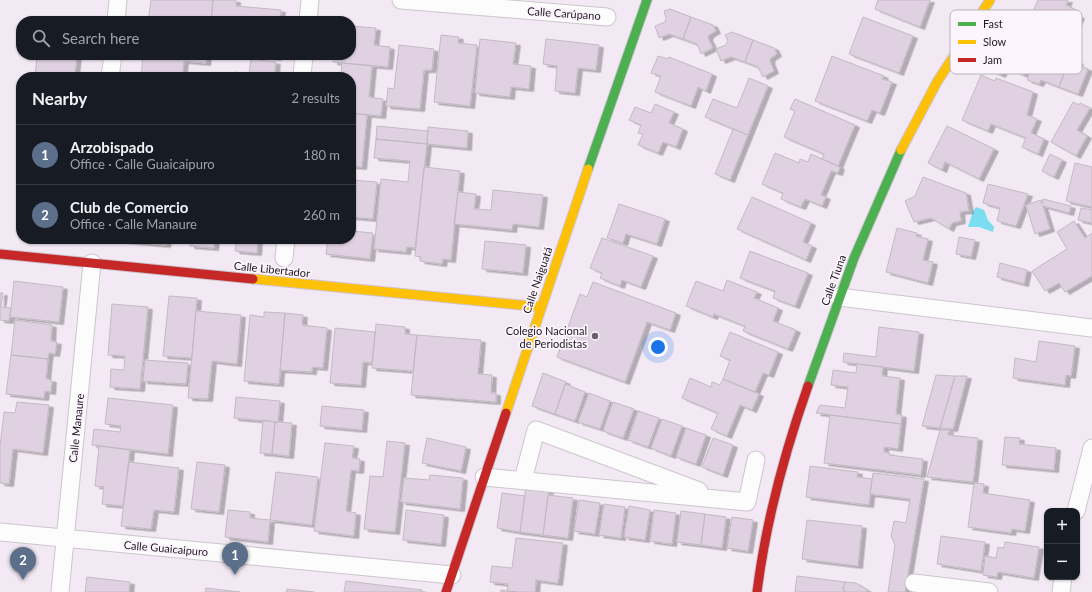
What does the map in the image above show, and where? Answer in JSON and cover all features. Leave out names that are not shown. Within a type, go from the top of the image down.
[{"type":"street","points":[[116,16],[118,0]]},
{"type":"street","points":[[308,16],[310,0]]},
{"type":"street","name":"Calle Carúpano","points":[[401,0],[607,17]]},
{"type":"street","name":"Calle Naiguatá","points":[[446,592],[541,307],[647,0]]},
{"type":"street","name":"Calle Tiuna","points":[[983,10],[990,0]]},
{"type":"street","points":[[110,72],[112,60]]},
{"type":"street","points":[[302,72],[304,60]]},
{"type":"street","name":"Calle Tiuna","points":[[757,592],[768,521],[775,491],[806,393],[839,297],[889,173],[914,122],[950,61]]},
{"type":"street","points":[[284,258],[285,244]]},
{"type":"street","name":"Calle Libertador","points":[[0,254],[541,307]]},
{"type":"street","name":"Calle Manaure","points":[[60,592],[92,263]]},
{"type":"street","points":[[839,297],[1092,328]]},
{"type":"street","points":[[523,480],[536,430],[719,499]]},
{"type":"street","points":[[1077,508],[1092,448]]},
{"type":"street","points":[[484,477],[746,502],[756,460]]},
{"type":"street","name":"Calle Guaicaipuro","points":[[0,532],[452,575]]},
{"type":"street","points":[[1061,592],[1063,580]]},
{"type":"street","points":[[914,583],[989,592]]},
{"type":"water","points":[[976,207],[984,210],[988,220],[994,227],[993,232],[979,227],[968,227],[973,211]]},
{"type":"building","points":[[151,0],[213,0],[211,16],[149,16]]},
{"type":"building","points":[[213,0],[236,0],[236,6],[281,10],[280,16],[211,16]]},
{"type":"building","points":[[878,0],[930,0],[920,27],[875,9]]},
{"type":"building","points":[[1038,0],[1068,0],[1066,5],[1074,9],[1074,10],[1034,10]]},
{"type":"building","points":[[670,9],[691,17],[683,39],[669,34],[659,38],[655,26],[665,22],[666,18],[664,11]]},
{"type":"building","points":[[691,17],[713,25],[716,31],[709,35],[708,38],[713,48],[701,54],[697,44],[683,39]]},
{"type":"building","points":[[863,17],[913,36],[899,73],[849,54]]},
{"type":"building","points":[[356,26],[376,28],[374,45],[390,47],[388,67],[333,62],[333,60],[356,60]]},
{"type":"building","points":[[732,32],[753,40],[745,62],[731,57],[721,61],[716,49],[726,45],[728,41],[725,35]]},
{"type":"building","points":[[441,35],[459,37],[458,43],[477,45],[470,106],[434,102]]},
{"type":"building","points":[[480,39],[516,43],[513,64],[531,66],[529,89],[511,87],[510,97],[475,93]]},
{"type":"building","points":[[546,39],[599,45],[596,70],[578,68],[575,93],[555,91],[557,66],[543,64]]},
{"type":"building","points":[[753,40],[774,48],[777,54],[771,58],[770,61],[774,71],[763,77],[758,67],[745,62]]},
{"type":"building","points":[[399,45],[434,49],[432,70],[424,70],[420,109],[386,106],[388,88],[394,89]]},
{"type":"building","points":[[658,56],[668,59],[669,57],[712,74],[706,91],[698,87],[691,106],[655,92],[661,76],[651,73]]},
{"type":"building","points":[[832,56],[884,76],[882,79],[892,82],[880,113],[872,110],[867,121],[815,101]]},
{"type":"building","points":[[37,60],[76,60],[75,72],[35,72]]},
{"type":"building","points":[[143,60],[206,60],[206,63],[184,61],[183,72],[141,72]]},
{"type":"building","points":[[251,60],[276,62],[275,72],[249,72]]},
{"type":"building","points":[[342,63],[372,66],[369,97],[383,99],[381,116],[356,114],[356,72],[341,72]]},
{"type":"building","points":[[1082,67],[1088,69],[1078,94],[1059,87],[1064,74],[1082,74]]},
{"type":"building","points":[[1029,74],[1064,74],[1059,87],[1041,80],[1039,84],[1027,80]]},
{"type":"building","points":[[981,75],[995,81],[996,78],[1033,92],[1027,115],[1037,119],[1031,133],[1044,139],[1038,154],[1022,147],[1026,138],[991,124],[988,131],[962,120]]},
{"type":"building","points":[[749,78],[768,86],[748,135],[705,117],[713,99],[737,108]]},
{"type":"building","points":[[795,99],[855,125],[838,166],[822,159],[824,154],[784,137],[795,111],[790,109]]},
{"type":"building","points":[[1073,102],[1079,105],[1080,103],[1090,108],[1077,130],[1087,136],[1076,156],[1051,142]]},
{"type":"building","points":[[655,104],[674,112],[669,123],[683,129],[676,147],[663,142],[658,153],[638,145],[643,134],[638,133],[641,125],[629,120],[635,107],[651,113]]},
{"type":"building","points":[[356,114],[367,115],[362,167],[356,166]]},
{"type":"building","points":[[377,126],[428,131],[427,144],[376,139]]},
{"type":"building","points":[[947,126],[994,149],[979,179],[945,162],[942,170],[928,163]]},
{"type":"building","points":[[428,127],[468,131],[467,148],[427,144]]},
{"type":"building","points":[[733,129],[748,135],[730,180],[715,174]]},
{"type":"building","points":[[376,139],[427,144],[415,248],[407,247],[406,252],[374,249],[381,179],[408,182],[410,161],[374,158]]},
{"type":"building","points":[[775,153],[799,163],[800,159],[808,162],[811,154],[840,167],[838,173],[831,171],[821,195],[826,197],[822,206],[805,199],[801,207],[781,199],[783,193],[762,184]]},
{"type":"building","points":[[1050,154],[1062,160],[1054,177],[1042,171]]},
{"type":"building","points":[[1075,163],[1092,167],[1092,207],[1066,201]]},
{"type":"building","points":[[424,167],[460,171],[451,260],[443,259],[442,264],[420,261],[421,257],[415,256]]},
{"type":"building","points":[[923,177],[966,193],[969,211],[960,212],[961,221],[952,223],[949,229],[931,218],[914,222],[905,201],[915,196]]},
{"type":"building","points":[[356,180],[377,182],[373,219],[356,217]]},
{"type":"building","points":[[988,184],[1028,194],[1016,226],[997,221],[1000,208],[983,203]]},
{"type":"building","points":[[493,190],[543,195],[539,227],[513,224],[512,230],[454,224],[458,192],[476,194],[474,209],[491,210]]},
{"type":"building","points":[[752,197],[811,223],[803,242],[812,246],[806,260],[737,229]]},
{"type":"building","points":[[1043,199],[1071,206],[1069,213],[1043,206],[1050,229],[1035,234],[1026,205],[1041,200],[1042,204]]},
{"type":"building","points":[[619,204],[665,219],[657,244],[626,234],[623,243],[607,238]]},
{"type":"building","points":[[1081,208],[1092,210],[1092,223],[1078,220]]},
{"type":"building","points":[[1074,221],[1085,238],[1092,233],[1092,276],[1065,292],[1059,283],[1045,291],[1032,271],[1067,249],[1057,232]]},
{"type":"building","points":[[897,228],[917,233],[916,236],[928,239],[923,260],[933,262],[928,283],[886,272]]},
{"type":"building","points":[[356,231],[373,233],[370,259],[326,254],[327,244],[356,244]]},
{"type":"building","points":[[959,237],[975,240],[971,257],[956,254]]},
{"type":"building","points":[[602,238],[653,256],[641,287],[622,280],[620,286],[600,278],[602,273],[590,268]]},
{"type":"building","points":[[485,241],[526,245],[523,273],[482,269]]},
{"type":"building","points":[[190,244],[214,244],[214,248],[190,246]]},
{"type":"building","points":[[236,244],[258,244],[257,253],[235,251]]},
{"type":"building","points":[[750,251],[808,273],[795,306],[773,298],[775,291],[740,278]]},
{"type":"building","points":[[1000,263],[1027,270],[1024,284],[997,277]]},
{"type":"building","points":[[727,280],[757,292],[754,298],[778,308],[773,321],[796,330],[788,349],[743,331],[745,326],[714,314],[713,317],[686,306],[696,281],[723,291]]},
{"type":"building","points":[[14,281],[63,287],[59,322],[10,317]]},
{"type":"building","points":[[593,282],[676,313],[670,330],[647,322],[625,382],[557,357],[580,294],[587,297]]},
{"type":"building","points":[[0,293],[3,293],[1,307],[11,308],[9,321],[0,320]]},
{"type":"building","points":[[169,296],[197,298],[192,358],[163,356]]},
{"type":"building","points":[[112,304],[148,307],[140,389],[110,387],[111,369],[124,370],[125,356],[108,355]]},
{"type":"building","points":[[196,311],[241,315],[237,364],[212,361],[208,399],[188,398]]},
{"type":"building","points":[[264,312],[285,313],[279,384],[244,381],[250,315],[264,317]]},
{"type":"building","points":[[285,313],[303,315],[302,325],[327,328],[323,368],[312,367],[312,372],[280,370]]},
{"type":"building","points":[[15,320],[52,325],[51,341],[57,342],[55,354],[49,353],[48,359],[11,355]]},
{"type":"building","points":[[376,324],[405,327],[405,334],[417,335],[413,371],[372,368]]},
{"type":"building","points":[[879,327],[919,332],[914,371],[843,362],[844,353],[876,357]]},
{"type":"building","points":[[335,328],[375,332],[372,363],[363,362],[361,385],[330,383]]},
{"type":"building","points":[[730,332],[778,352],[769,375],[763,373],[755,392],[723,379],[730,360],[720,356]]},
{"type":"building","points":[[417,335],[481,340],[478,374],[492,375],[491,393],[496,393],[496,402],[411,395]]},
{"type":"building","points":[[1039,341],[1075,346],[1071,376],[1066,375],[1065,385],[1013,378],[1015,358],[1036,362]]},
{"type":"building","points":[[11,355],[48,359],[46,379],[52,380],[51,392],[45,391],[44,398],[6,394]]},
{"type":"building","points":[[145,360],[188,363],[186,384],[143,381]]},
{"type":"building","points":[[857,364],[883,367],[882,376],[900,378],[896,414],[902,415],[901,424],[816,413],[820,405],[845,408],[848,387],[831,385],[833,370],[856,373]]},
{"type":"building","points":[[543,373],[566,382],[555,414],[532,406]]},
{"type":"building","points":[[936,375],[955,376],[940,428],[922,426]]},
{"type":"building","points":[[955,376],[967,376],[953,429],[940,428]]},
{"type":"building","points":[[690,378],[711,387],[712,382],[720,385],[723,379],[759,394],[752,410],[740,405],[727,436],[711,429],[718,413],[682,398]]},
{"type":"building","points":[[565,384],[585,392],[575,421],[555,414]]},
{"type":"building","points":[[589,393],[610,401],[600,429],[578,422]]},
{"type":"building","points":[[236,397],[280,401],[278,422],[234,418]]},
{"type":"building","points":[[108,398],[173,405],[168,454],[92,445],[94,429],[120,432],[121,426],[105,424]]},
{"type":"building","points":[[17,402],[49,405],[43,453],[13,449],[9,484],[0,483],[0,446],[4,412],[15,413]]},
{"type":"building","points":[[613,402],[634,409],[623,438],[603,431]]},
{"type":"building","points":[[322,406],[364,410],[362,430],[320,426]]},
{"type":"building","points":[[638,411],[659,418],[648,447],[628,440]]},
{"type":"building","points":[[830,415],[901,424],[898,449],[884,447],[884,452],[890,453],[889,455],[923,459],[921,475],[824,463]]},
{"type":"building","points":[[662,419],[682,426],[671,456],[651,448]]},
{"type":"building","points":[[263,420],[275,422],[272,454],[260,453]]},
{"type":"building","points":[[275,422],[292,423],[289,456],[272,454]]},
{"type":"building","points":[[686,428],[706,435],[696,464],[676,457]]},
{"type":"building","points":[[940,430],[949,430],[948,435],[978,438],[973,482],[927,477]]},
{"type":"building","points":[[1005,437],[1020,438],[1019,444],[1056,448],[1054,470],[1002,465]]},
{"type":"building","points":[[427,438],[466,447],[461,471],[422,463]]},
{"type":"building","points":[[713,438],[733,445],[723,475],[702,467]]},
{"type":"building","points":[[387,441],[405,443],[395,532],[364,529],[370,476],[383,477]]},
{"type":"building","points":[[325,443],[354,446],[352,458],[360,459],[359,471],[351,470],[346,511],[356,513],[354,536],[314,531]]},
{"type":"building","points":[[99,446],[130,450],[123,506],[102,504],[104,487],[95,486]]},
{"type":"building","points":[[129,462],[179,468],[174,512],[154,510],[151,529],[121,526]]},
{"type":"building","points":[[197,462],[225,465],[219,512],[191,509]]},
{"type":"building","points":[[810,466],[858,472],[857,477],[872,479],[869,505],[806,497]]},
{"type":"building","points":[[276,472],[318,477],[312,525],[270,520]]},
{"type":"building","points":[[873,473],[924,479],[905,592],[888,592],[895,545],[891,536],[894,521],[906,523],[910,499],[870,494]]},
{"type":"building","points":[[430,475],[463,478],[460,509],[401,502],[404,478],[429,480]]},
{"type":"building","points":[[974,483],[984,484],[983,493],[1030,500],[1025,531],[1012,529],[1011,533],[968,527]]},
{"type":"building","points":[[526,486],[549,489],[543,535],[520,532]]},
{"type":"building","points":[[502,493],[525,496],[520,532],[497,528]]},
{"type":"building","points":[[548,495],[573,498],[568,538],[543,535]]},
{"type":"building","points":[[579,500],[600,503],[595,534],[574,531]]},
{"type":"building","points":[[604,504],[625,507],[621,538],[599,535]]},
{"type":"building","points":[[629,506],[650,510],[645,540],[624,537]]},
{"type":"building","points":[[228,510],[250,512],[250,518],[270,520],[268,542],[225,537]]},
{"type":"building","points":[[406,510],[444,515],[441,544],[403,540]]},
{"type":"building","points":[[654,510],[676,513],[672,544],[650,541]]},
{"type":"building","points":[[681,511],[705,514],[701,545],[677,542]]},
{"type":"building","points":[[705,514],[726,517],[722,548],[701,545]]},
{"type":"building","points":[[732,517],[753,520],[748,551],[727,548]]},
{"type":"building","points":[[807,520],[862,526],[858,566],[802,559]]},
{"type":"building","points":[[941,536],[985,542],[981,571],[937,564]]},
{"type":"building","points":[[516,538],[563,543],[558,583],[536,580],[535,592],[517,592],[507,591],[508,584],[490,582],[492,566],[512,568]]},
{"type":"building","points":[[1005,542],[1039,547],[1034,578],[998,572],[997,577],[983,575],[985,556],[996,558],[998,547],[1004,548]]},
{"type":"building","points":[[797,576],[845,582],[843,590],[846,592],[795,592]]},
{"type":"building","points":[[87,577],[130,582],[129,592],[85,592]]},
{"type":"building","points":[[346,581],[422,590],[422,592],[344,592]]},
{"type":"building","points":[[845,582],[856,583],[867,590],[867,592],[846,592],[843,590]]},
{"type":"building","points":[[206,588],[240,592],[205,592]]},
{"type":"building","points":[[287,589],[314,592],[286,592]]},
{"type":"building","points":[[501,590],[507,591],[517,592],[501,592]]},
{"type":"traffic: fast","points":[[588,169],[647,0]]},
{"type":"traffic: fast","points":[[808,386],[854,258],[901,150]]},
{"type":"traffic: slow","points":[[984,10],[990,0]]},
{"type":"traffic: slow","points":[[901,150],[937,82],[950,62]]},
{"type":"traffic: slow","points":[[506,413],[588,169]]},
{"type":"traffic: slow","points":[[253,279],[541,307]]},
{"type":"traffic: jam","points":[[0,254],[253,279]]},
{"type":"traffic: jam","points":[[757,592],[765,539],[777,488],[791,437],[808,386]]},
{"type":"traffic: jam","points":[[446,592],[506,413]]},
{"type":"place","name":"Colegio Nacional de Periodistas","points":[[595,336]]},
{"type":"place","name":"Arzobispado","points":[[235,575]]},
{"type":"place","name":"Club de Comercio","points":[[23,580]]}]
